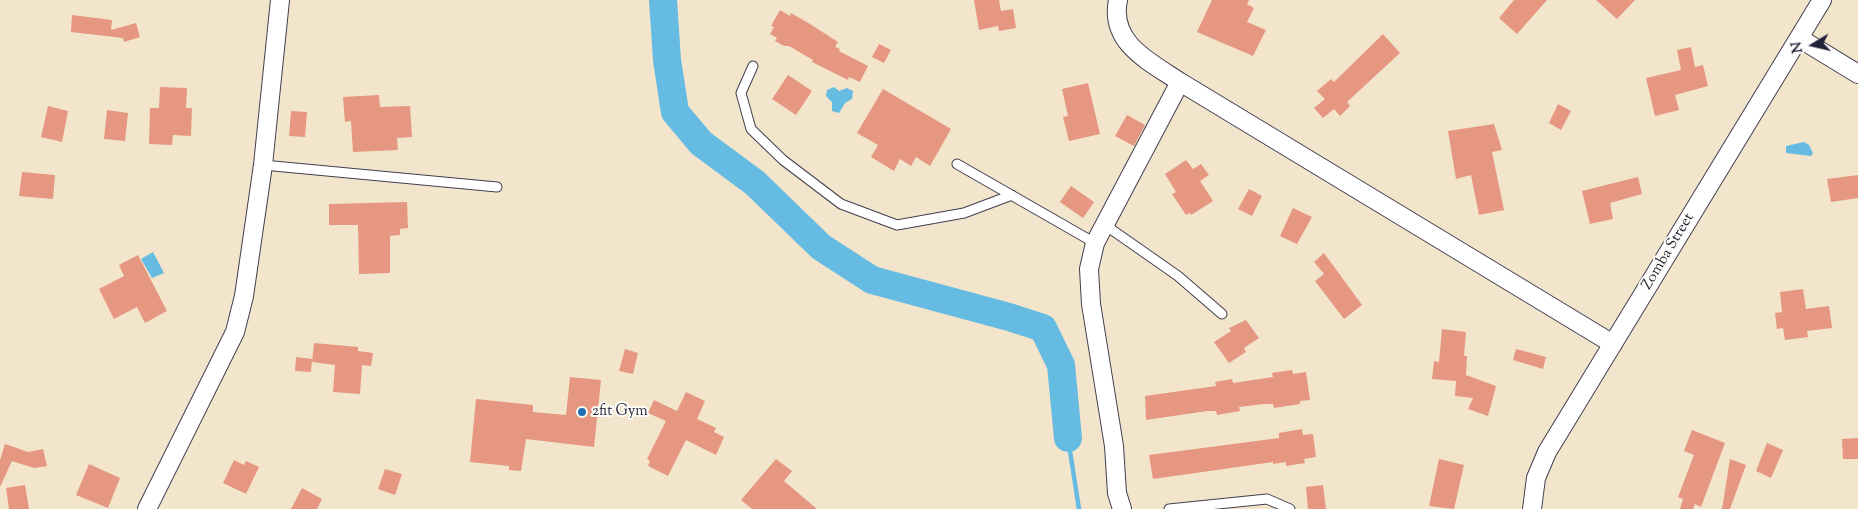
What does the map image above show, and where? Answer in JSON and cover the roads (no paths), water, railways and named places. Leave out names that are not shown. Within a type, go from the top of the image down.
[{"type":"street","points":[[147,509],[235,332],[251,262],[280,0]]},
{"type":"street","points":[[1118,0],[1117,17],[1123,38],[1139,55],[1180,82],[1613,344]]},
{"type":"street","name":"Zomba Street","points":[[1532,509],[1536,478],[1547,452],[1822,0]]},
{"type":"street","points":[[1799,38],[1858,74]]},
{"type":"street","points":[[1122,509],[1117,493],[1114,446],[1090,304],[1089,270],[1095,243],[1180,82]]},
{"type":"lane","points":[[753,66],[741,93],[751,129],[783,160],[841,204],[897,225],[964,213],[1012,195]]},
{"type":"lane","points":[[957,164],[1095,243]]},
{"type":"lane","points":[[263,165],[497,187]]},
{"type":"lane","points":[[1105,225],[1178,276],[1222,314]]},
{"type":"lane","points":[[1169,509],[1267,499],[1290,509]]},
{"type":"water","points":[[834,87],[839,91],[847,88],[853,91],[852,99],[845,103],[839,113],[832,111],[832,102],[826,96],[827,90]]},
{"type":"water","points":[[1804,142],[1809,145],[1813,153],[1811,156],[1786,153],[1786,146]]},
{"type":"water","points":[[153,252],[164,273],[152,278],[141,259]]},
{"type":"waterway","points":[[663,0],[667,60],[675,112],[701,143],[755,183],[821,247],[872,280],[1043,328],[1061,365],[1068,438]]},
{"type":"waterway","points":[[1068,438],[1079,509]]},
{"type":"place","name":"2fit Gym","points":[[582,412]]}]
